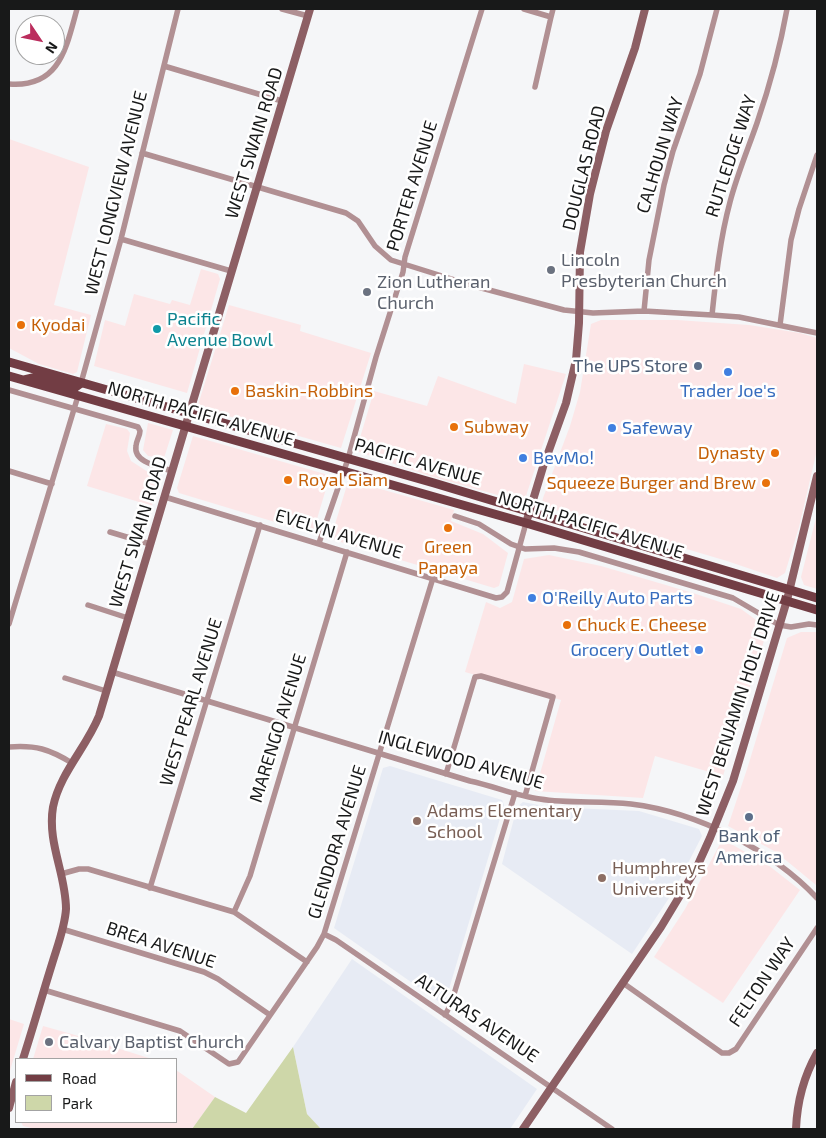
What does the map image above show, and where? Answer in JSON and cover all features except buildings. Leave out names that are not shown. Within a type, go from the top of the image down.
[{"type":"main road","name":"DOUGLAS ROAD","points":[[526,522],[571,386],[578,345],[580,252],[590,194],[604,140],[635,48],[645,9]]},
{"type":"main road","name":"WEST SWAIN ROAD","points":[[23,1058],[64,920],[66,902],[53,839],[52,822],[58,790],[96,724],[309,12]]},
{"type":"main road","name":"PACIFIC AVENUE","points":[[9,362],[530,512],[817,598]]},
{"type":"main road","name":"NORTH PACIFIC AVENUE","points":[[9,376],[526,522],[817,610]]},
{"type":"main road","points":[[24,380],[37,377],[74,388],[81,383]]},
{"type":"main road","points":[[78,396],[88,391],[111,396],[120,394]]},
{"type":"main road","name":"WEST BENJAMIN HOLT DRIVE","points":[[524,1129],[674,908],[696,868],[714,829],[733,780],[790,590],[817,476]]},
{"type":"main road","points":[[796,1129],[798,1107],[803,1086],[817,1053]]},
{"type":"main road","points":[[9,1108],[15,1086]]},
{"type":"street","points":[[9,84],[31,83],[43,78],[54,69],[65,52],[76,9]]},
{"type":"street","name":"WEST LONGVIEW AVENUE","points":[[81,383],[121,239],[178,9]]},
{"type":"street","points":[[282,9],[309,12]]},
{"type":"street","name":"PORTER AVENUE","points":[[319,544],[348,459],[405,258],[482,9]]},
{"type":"street","points":[[524,9],[551,17]]},
{"type":"street","points":[[535,87],[553,9]]},
{"type":"street","name":"CALHOUN WAY","points":[[644,312],[649,260],[664,185],[673,151],[700,74],[716,9]]},
{"type":"street","name":"RUTLEDGE WAY","points":[[712,314],[718,260],[730,203],[741,162],[768,90],[787,9]]},
{"type":"street","points":[[164,66],[282,101]]},
{"type":"street","points":[[142,153],[350,214],[358,221],[375,246],[391,260],[482,288],[564,310],[579,312],[712,314],[739,317],[817,333]]},
{"type":"street","points":[[780,325],[791,240],[817,155]]},
{"type":"street","points":[[121,239],[231,271]]},
{"type":"street","points":[[9,390],[138,427],[140,431],[136,445],[140,458],[148,463],[172,471]]},
{"type":"street","points":[[9,624],[76,409],[78,396]]},
{"type":"street","points":[[9,471],[52,484]]},
{"type":"street","name":"EVELYN AVENUE","points":[[165,498],[260,525],[496,598],[503,596]]},
{"type":"street","points":[[455,516],[486,528],[519,547],[529,549],[558,548],[579,552],[726,596],[742,602],[779,625],[791,627],[809,624],[817,625]]},
{"type":"street","name":"DOUGLAS ROAD","points":[[503,596],[508,589],[526,522]]},
{"type":"street","name":"WEST PEARL AVENUE","points":[[150,888],[260,525]]},
{"type":"street","points":[[110,532],[150,544]]},
{"type":"street","name":"MARENGO AVENUE","points":[[234,912],[250,876],[347,552]]},
{"type":"street","name":"GLENDORA AVENUE","points":[[44,990],[180,1031],[229,1064],[238,1062],[307,962],[324,934],[433,578]]},
{"type":"street","points":[[88,605],[128,618]]},
{"type":"street","name":"INGLEWOOD AVENUE","points":[[112,672],[446,774],[525,796],[559,801],[614,802],[676,813],[755,848],[777,862],[817,898]]},
{"type":"street","points":[[446,774],[475,677],[481,676],[553,697],[525,796]]},
{"type":"street","points":[[66,678],[106,691]]},
{"type":"street","points":[[9,747],[40,748],[53,752],[72,763]]},
{"type":"street","points":[[445,1015],[451,1004],[515,793]]},
{"type":"street","points":[[61,874],[79,869],[88,869],[234,912],[307,962]]},
{"type":"street","name":"FELTON WAY","points":[[623,983],[722,1052],[731,1052],[736,1049],[817,928]]},
{"type":"street","name":"BREA AVENUE","points":[[62,929],[204,972],[218,979],[270,1015]]},
{"type":"street","name":"ALTURAS AVENUE","points":[[324,934],[336,940],[608,1128]]},
{"type":"shaded area","points":[[9,139],[89,167],[54,305],[91,315],[77,372],[73,374],[39,364],[9,348]]},
{"type":"shaded area","points":[[201,269],[218,274],[220,279],[187,393],[94,366],[105,320],[125,326],[134,294],[170,304],[172,300],[190,305]]},
{"type":"shaded area","points":[[229,305],[301,325],[300,331],[371,353],[341,448],[200,408],[198,405]]},
{"type":"shaded area","points":[[601,320],[677,320],[749,325],[800,333],[817,338],[817,450],[799,527],[785,573],[777,578],[727,561],[545,507],[542,503],[570,426],[580,392],[591,324]]},
{"type":"shaded area","points":[[524,364],[566,374],[526,496],[519,501],[430,476],[356,451],[374,391],[427,406],[438,376],[516,404]]},
{"type":"shaded area","points":[[148,423],[173,430],[164,458],[148,456],[143,450]]},
{"type":"shaded area","points":[[106,424],[127,429],[130,433],[127,451],[131,461],[159,479],[152,506],[87,486]]},
{"type":"shaded area","points":[[193,436],[325,474],[328,482],[314,529],[308,532],[179,493],[177,488]]},
{"type":"shaded area","points":[[356,482],[454,510],[451,521],[483,534],[508,553],[499,586],[494,588],[334,540],[332,534],[347,485]]},
{"type":"shaded area","points":[[817,514],[817,589],[804,585],[801,577]]},
{"type":"shaded area","points":[[549,555],[601,566],[693,593],[741,609],[759,622],[766,634],[723,776],[655,756],[643,798],[535,791],[561,700],[465,672],[486,602],[500,608],[512,602],[524,559]]},
{"type":"shaded area","points":[[801,632],[817,632],[816,885],[776,852],[728,826],[787,638]]},
{"type":"shaded area","points":[[390,766],[502,800],[504,805],[446,999],[438,1001],[334,928],[383,768]]},
{"type":"shaded area","name":"Humphreys University","points":[[523,802],[549,807],[639,811],[699,829],[702,836],[673,892],[632,954],[502,864],[517,807]]},
{"type":"shaded area","points":[[721,842],[733,845],[768,865],[800,890],[723,1003],[654,957],[685,909]]},
{"type":"shaded area","points":[[352,959],[537,1089],[510,1129],[321,1129],[307,1114],[293,1047]]},
{"type":"shaded area","points":[[9,1019],[24,1024],[9,1074]]},
{"type":"shaded area","points":[[43,1026],[149,1058],[33,1058]]},
{"type":"shaded area","points":[[178,1071],[215,1097],[192,1129],[36,1129],[23,1126],[22,1123],[178,1123]]},
{"type":"green space","points":[[293,1047],[307,1114],[321,1129],[192,1129],[215,1097],[246,1113]]},
{"type":"place","name":"Lincoln Presbyterian Church","points":[[551,270]]},
{"type":"place","name":"Zion Lutheran Church","points":[[367,292]]},
{"type":"place","name":"Kyodai","points":[[21,325]]},
{"type":"place","name":"Pacific Avenue Bowl","points":[[157,329]]},
{"type":"place","name":"The UPS Store","points":[[698,366]]},
{"type":"place","name":"Trader Joe's","points":[[728,372]]},
{"type":"place","name":"Baskin-Robbins","points":[[235,391]]},
{"type":"place","name":"Subway","points":[[454,427]]},
{"type":"place","name":"Safeway","points":[[612,428]]},
{"type":"place","name":"Dynasty","points":[[775,453]]},
{"type":"place","name":"BevMo!","points":[[523,458]]},
{"type":"place","name":"Royal Siam","points":[[288,480]]},
{"type":"place","name":"Squeeze Burger and Brew","points":[[766,483]]},
{"type":"place","name":"Green Papaya","points":[[448,528]]},
{"type":"place","name":"O'Reilly Auto Parts","points":[[532,598]]},
{"type":"place","name":"Chuck E. Cheese","points":[[567,625]]},
{"type":"place","name":"Grocery Outlet","points":[[699,650]]},
{"type":"place","name":"Bank of America","points":[[749,817]]},
{"type":"place","name":"Adams Elementary School","points":[[417,821]]},
{"type":"place","name":"Humphreys University","points":[[602,878]]},
{"type":"place","name":"Calvary Baptist Church","points":[[49,1042]]}]
